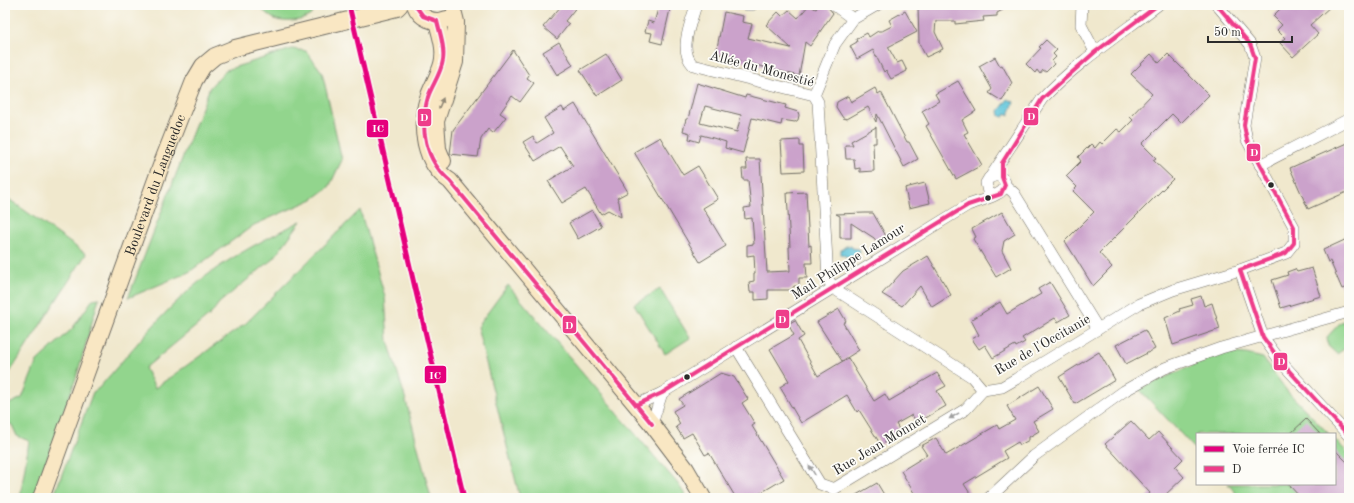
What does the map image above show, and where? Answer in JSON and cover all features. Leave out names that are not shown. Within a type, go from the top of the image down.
[{"type":"street","name":"Allée du Monestié","points":[[696,5],[685,47],[688,59],[693,65],[814,95],[818,102],[828,279],[833,288]]},
{"type":"street","points":[[747,5],[752,5]]},
{"type":"street","points":[[834,5],[853,19]]},
{"type":"street","points":[[814,95],[835,44],[853,19],[877,5]]},
{"type":"street","points":[[1082,5],[1081,25],[1095,52]]},
{"type":"street","points":[[995,195],[1003,192],[995,168],[1002,163],[1042,98],[1095,52],[1158,5]]},
{"type":"street","name":"Rue de l'Occitanie","points":[[833,288],[972,377],[983,390],[1002,387],[1140,304],[1173,290],[1240,270],[1286,253],[1294,243],[1294,227],[1247,140],[1244,125],[1255,58],[1250,44],[1221,6]]},
{"type":"street","name":"Boulevard du Languedoc","points":[[41,498],[162,163],[194,81],[204,66],[216,56],[234,48],[396,7],[410,13],[416,9],[430,20],[437,21]]},
{"type":"street","points":[[456,9],[446,19],[437,21],[444,51],[442,64],[427,104],[424,123],[428,152],[434,168],[450,181],[652,424],[686,469],[703,498]]},
{"type":"street","points":[[450,181],[438,149],[436,121],[455,62],[456,9]]},
{"type":"street","points":[[1260,166],[1349,120]]},
{"type":"street","points":[[1021,204],[1010,197],[995,195],[988,192],[985,186],[987,180],[999,180],[1014,193],[1021,204],[1098,329]]},
{"type":"street","name":"Mail Philippe Lamour","points":[[968,205],[985,186]]},
{"type":"street","name":"Mail Philippe Lamour","points":[[636,405],[662,393],[968,205],[995,195]]},
{"type":"street","points":[[1240,270],[1264,337],[1281,362],[1349,436]]},
{"type":"street","points":[[989,498],[1034,456],[1124,391],[1165,368],[1221,348],[1349,312]]},
{"type":"street","name":"Rue Jean Monnet","points":[[736,347],[820,484],[834,489],[966,409],[983,390]]},
{"type":"street","points":[[652,424],[662,393]]},
{"type":"green space","points":[[257,5],[316,5],[315,10],[306,18],[294,21],[282,21],[274,19]]},
{"type":"green space","points":[[292,49],[306,51],[322,72],[342,160],[329,187],[313,199],[254,225],[189,272],[128,298],[210,87],[226,70]]},
{"type":"green space","points":[[10,200],[86,254],[5,380],[5,204]]},
{"type":"green space","points":[[360,210],[385,297],[388,341],[405,397],[431,498],[67,498],[64,492],[60,498],[53,498],[93,392],[99,388],[163,315],[191,288],[228,261],[301,221],[274,258],[219,303],[211,314],[145,368],[155,388],[245,324]]},
{"type":"green space","points":[[508,285],[678,484],[687,498],[520,498],[477,327]]},
{"type":"green space","points":[[660,289],[690,338],[665,354],[634,304]]},
{"type":"green space","points":[[99,298],[76,378],[33,498],[20,498],[29,441],[17,436],[12,425],[5,421],[5,400],[9,404],[22,398],[37,361],[72,329],[93,299]]},
{"type":"green space","points":[[1349,320],[1349,360],[1347,347],[1337,354],[1328,346],[1327,337],[1341,322]]},
{"type":"green space","points":[[1223,352],[1246,354],[1263,358],[1287,391],[1328,433],[1196,433],[1196,450],[1139,389]]},
{"type":"green space","points":[[1336,441],[1349,454],[1349,498],[1240,498],[1229,485],[1336,485]]},
{"type":"water","points":[[1008,99],[1014,102],[1009,115],[1007,113],[1004,117],[1000,116],[999,111]]},
{"type":"water","points":[[846,246],[851,246],[852,248],[859,249],[860,252],[857,257],[851,259],[841,254],[841,250]]},
{"type":"building","points":[[562,5],[578,5],[565,21],[569,24],[557,39],[543,27]]},
{"type":"building","points":[[659,5],[671,5],[662,44],[650,41],[652,33],[645,32],[648,21],[654,23]]},
{"type":"building","points":[[809,5],[816,9],[819,5],[826,5],[833,13],[810,46],[805,42],[799,76],[732,59],[732,57],[716,53],[724,12],[743,16],[742,22],[752,24],[748,38],[791,48],[766,25],[778,12],[782,16],[789,10],[798,18]]},
{"type":"building","points":[[941,5],[941,8],[963,7],[964,5],[1012,5],[997,13],[997,16],[983,17],[984,21],[955,24],[955,21],[936,21],[935,32],[943,49],[926,57],[919,43],[918,6]]},
{"type":"building","points":[[1284,5],[1332,5],[1310,25],[1318,34],[1293,57],[1280,43],[1285,38],[1277,30],[1282,25],[1273,16]]},
{"type":"building","points":[[905,11],[917,32],[888,47],[897,63],[902,61],[907,71],[891,79],[886,70],[884,72],[873,50],[857,59],[850,46],[857,42],[856,39],[867,33],[869,37],[878,31],[882,31],[892,26],[889,20]]},
{"type":"building","points":[[1046,40],[1057,50],[1053,54],[1056,57],[1052,61],[1054,64],[1046,72],[1043,70],[1040,74],[1037,70],[1035,73],[1026,64],[1041,48],[1039,47]]},
{"type":"building","points":[[559,42],[573,65],[557,75],[543,52]]},
{"type":"building","points":[[513,50],[529,75],[527,78],[534,83],[520,102],[512,96],[500,113],[506,117],[493,133],[488,129],[481,139],[478,157],[450,154],[453,130]]},
{"type":"building","points":[[606,54],[622,80],[597,96],[580,70]]},
{"type":"building","points":[[1151,54],[1159,63],[1168,54],[1209,95],[1181,123],[1172,114],[1142,144],[1156,158],[1153,160],[1173,179],[1099,253],[1112,267],[1093,286],[1065,241],[1094,212],[1073,191],[1077,187],[1066,176],[1081,161],[1078,157],[1091,144],[1095,148],[1100,142],[1102,144],[1117,129],[1121,132],[1133,120],[1130,117],[1152,94],[1131,74]]},
{"type":"building","points":[[995,57],[1000,66],[1002,65],[1012,83],[1002,101],[989,93],[992,89],[979,66]]},
{"type":"building","points":[[958,81],[976,111],[962,120],[968,132],[964,134],[982,165],[956,179],[926,126],[929,124],[922,111],[939,101],[935,94]]},
{"type":"building","points":[[697,83],[745,98],[746,95],[786,105],[785,108],[798,112],[799,115],[798,120],[795,122],[782,120],[781,125],[752,118],[743,153],[725,148],[726,142],[713,138],[701,135],[699,142],[689,139],[690,133],[683,131],[686,119],[688,119]],"holes":[[[705,106],[741,115],[737,132],[700,123]]]},
{"type":"building","points":[[875,88],[878,94],[881,92],[907,142],[909,142],[918,159],[904,167],[877,114],[876,122],[868,107],[847,119],[843,118],[836,107],[837,102],[848,96],[851,102]]},
{"type":"building","points":[[575,104],[628,192],[617,198],[621,217],[608,210],[601,214],[586,189],[562,203],[548,181],[573,166],[560,146],[535,161],[523,142],[533,136],[537,143],[553,133],[544,118],[562,107],[564,111]]},
{"type":"building","points":[[876,127],[876,143],[873,143],[874,171],[860,172],[860,168],[855,169],[854,159],[846,159],[845,145],[853,145],[851,141]]},
{"type":"building","points":[[660,137],[683,175],[698,166],[718,199],[703,208],[726,246],[700,262],[634,152]]},
{"type":"building","points":[[800,140],[800,146],[803,146],[804,171],[783,172],[781,141]]},
{"type":"building","points":[[1349,142],[1349,191],[1308,209],[1290,168]]},
{"type":"building","points":[[746,159],[760,159],[767,272],[790,271],[787,193],[806,192],[809,246],[811,245],[812,263],[806,263],[807,278],[799,278],[799,286],[794,286],[791,290],[768,290],[768,299],[755,300],[755,292],[750,292],[749,282],[754,281],[755,273],[754,255],[747,256],[747,245],[754,244],[752,218],[745,219],[744,208],[751,207],[748,180],[743,180],[742,169],[747,169]]},
{"type":"building","points":[[925,183],[930,203],[909,208],[905,188]]},
{"type":"building","points":[[592,210],[601,226],[578,239],[569,223]]},
{"type":"building","points":[[1002,212],[1015,234],[1004,241],[1002,251],[1011,268],[996,277],[973,239],[976,237],[972,229]]},
{"type":"building","points":[[873,213],[886,236],[877,242],[874,238],[851,223],[851,238],[840,238],[840,216],[836,214]]},
{"type":"building","points":[[1349,238],[1349,286],[1342,289],[1330,261],[1328,262],[1323,250]]},
{"type":"building","points":[[928,256],[951,295],[932,307],[920,286],[902,306],[882,294],[903,271]]},
{"type":"building","points":[[1312,268],[1321,296],[1281,308],[1272,280],[1288,275],[1287,272],[1295,269],[1297,272]]},
{"type":"building","points":[[1050,282],[1070,315],[1058,322],[1055,318],[1022,338],[1025,342],[1016,347],[1015,345],[993,358],[985,345],[979,349],[972,339],[979,335],[971,320],[1000,302],[1007,314],[1041,294],[1038,289]]},
{"type":"building","points":[[1201,296],[1204,306],[1212,303],[1220,329],[1173,345],[1165,318],[1180,311],[1179,309],[1193,305],[1191,299]]},
{"type":"building","points":[[839,309],[846,321],[843,323],[859,350],[842,361],[817,322]]},
{"type":"building","points":[[795,320],[804,336],[798,340],[818,376],[848,358],[874,401],[885,394],[889,401],[937,373],[946,386],[937,391],[946,406],[917,423],[912,415],[896,424],[901,433],[881,445],[859,410],[857,412],[847,395],[801,423],[780,387],[789,381],[770,349],[794,335],[788,324]]},
{"type":"building","points":[[1145,330],[1155,349],[1126,364],[1116,345]]},
{"type":"building","points":[[1099,352],[1115,380],[1075,404],[1059,377]]},
{"type":"building","points":[[721,373],[734,377],[748,399],[742,403],[755,424],[752,426],[784,479],[752,498],[736,498],[709,453],[705,455],[692,433],[683,438],[676,427],[680,424],[673,411],[683,405],[679,399]]},
{"type":"building","points":[[1039,386],[1053,409],[1033,421],[1039,431],[1029,437],[1029,440],[1020,445],[1018,442],[1003,451],[1007,458],[964,484],[973,498],[917,498],[901,471],[927,455],[921,446],[936,438],[946,455],[997,425],[999,429],[1015,420],[1007,406]]},
{"type":"building","points":[[1306,419],[1319,433],[1291,433]]},
{"type":"building","points":[[1131,421],[1149,440],[1158,432],[1183,459],[1175,467],[1184,477],[1162,498],[1146,498],[1150,493],[1105,444]]},
{"type":"building","points":[[1336,451],[1349,464],[1349,498],[1301,498],[1289,485],[1336,485]]},
{"type":"building","points":[[877,483],[886,498],[851,498]]},
{"type":"rail line","name":"IC","points":[[349,5],[464,498]]},
{"type":"transit line","name":"D","points":[[415,5],[423,16],[437,21],[443,45],[442,65],[428,97],[424,120],[426,143],[435,163],[652,424]]},
{"type":"transit line","name":"D","points":[[636,405],[662,393],[968,205],[1001,194],[1005,185],[1002,177],[1002,163],[1042,99],[1095,52],[1158,5]]},
{"type":"transit line","name":"D","points":[[1217,5],[1250,44],[1255,58],[1244,125],[1247,140],[1294,227],[1294,243],[1286,253],[1240,270]]},
{"type":"transit line","name":"D","points":[[1240,270],[1263,337],[1281,362],[1349,436]]}]
